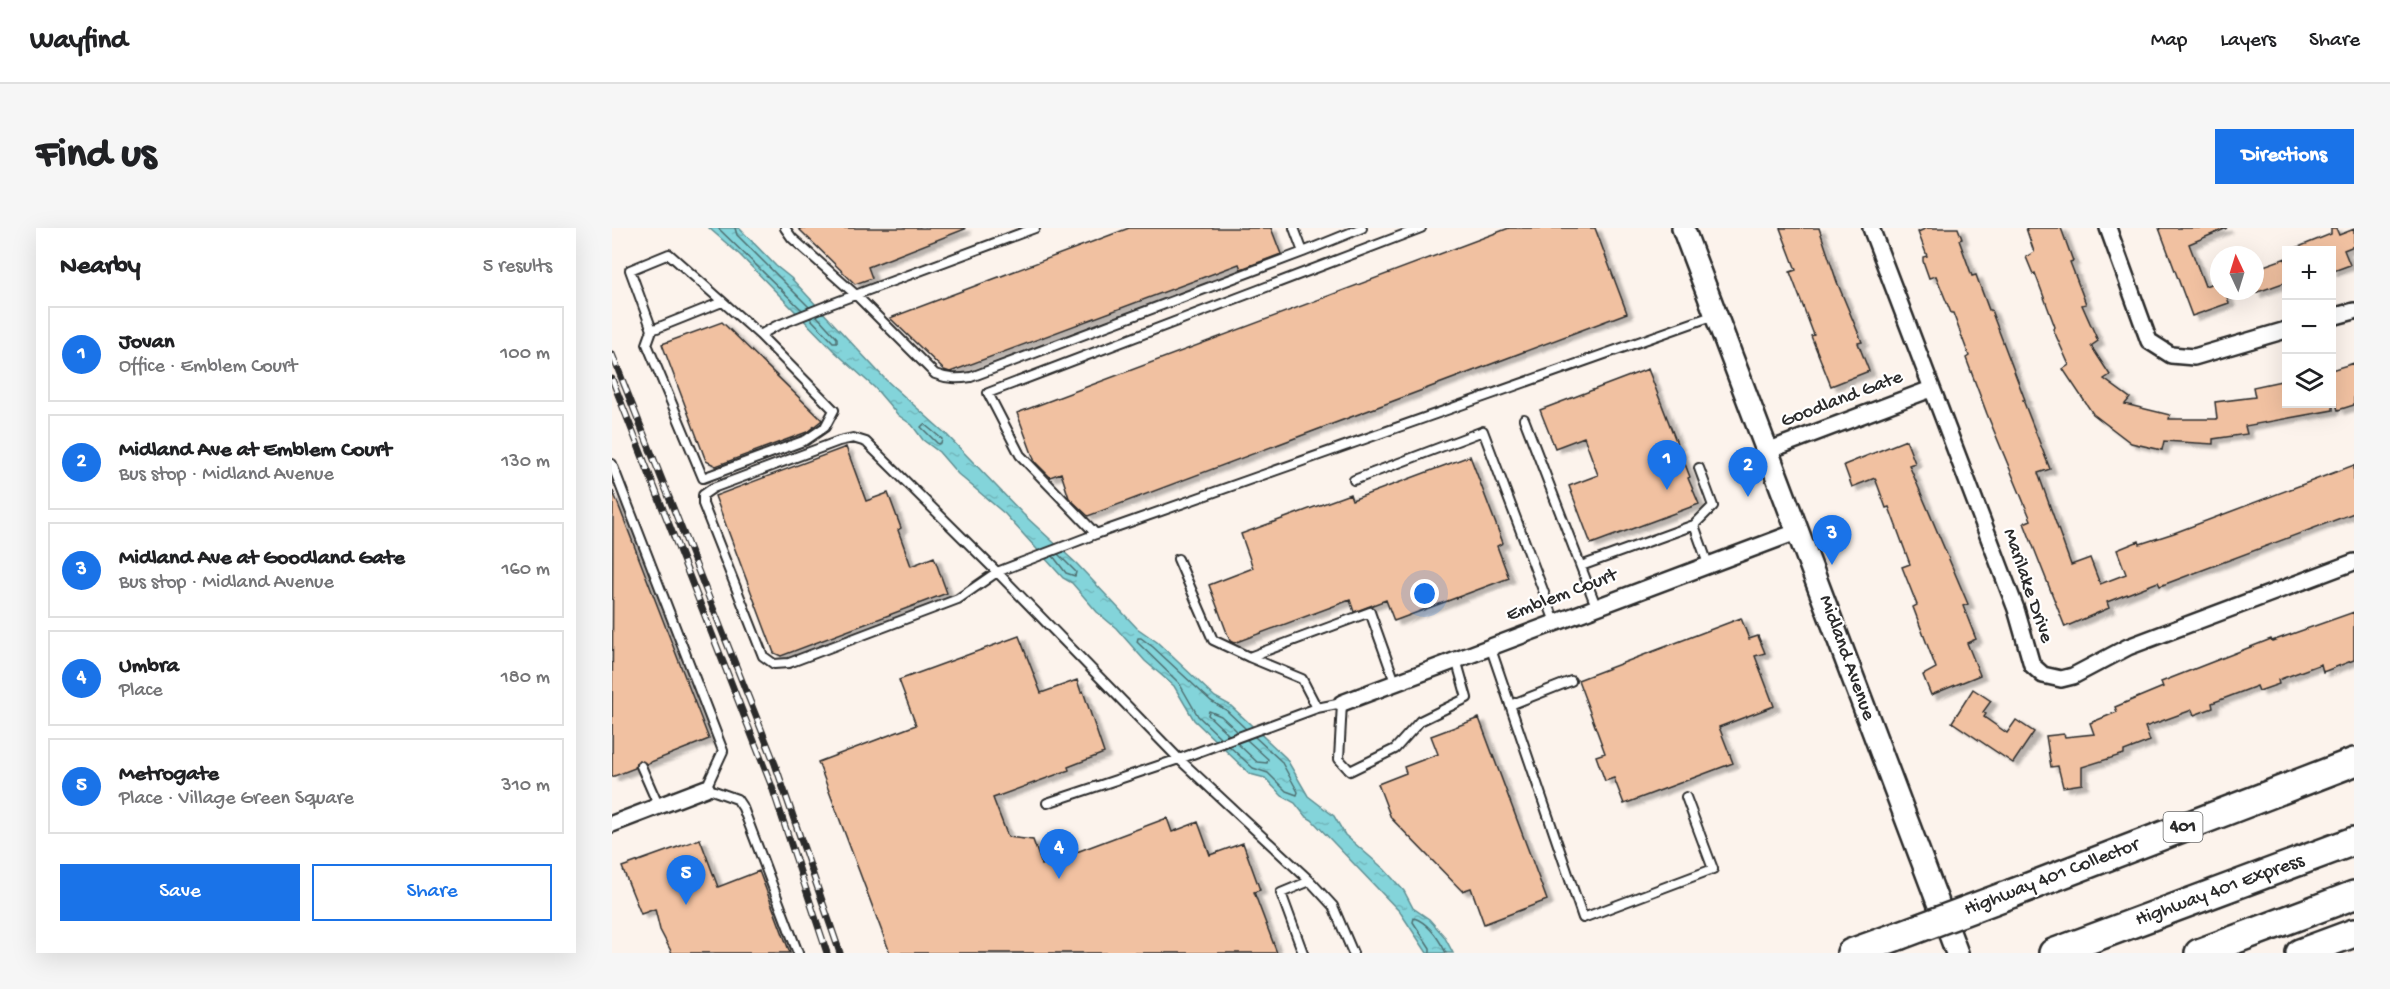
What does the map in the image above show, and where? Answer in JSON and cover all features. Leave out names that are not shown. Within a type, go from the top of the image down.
[{"type":"highway","name":"Highway 401 Collector","points":[[1851,953],[2354,762]]},
{"type":"highway","name":"Highway 401 Express","points":[[2053,953],[2354,841]]},
{"type":"highway","points":[[2199,953],[2354,895]]},
{"type":"highway","points":[[2300,953],[2354,933]]},
{"type":"main road","name":"Midland Avenue","points":[[1683,228],[1957,953]]},
{"type":"street","name":"Marilake Drive","points":[[1871,228],[2016,609],[2032,665],[2048,677],[2061,679],[2073,676],[2128,647],[2354,562]]},
{"type":"street","points":[[2108,228],[2149,341],[2157,348],[2171,355],[2194,357],[2282,331]]},
{"type":"street","points":[[2336,316],[2354,311]]},
{"type":"street","name":"Goodland Gate","points":[[1767,451],[1931,389]]},
{"type":"street","name":"Emblem Court","points":[[1341,703],[1799,531]]},
{"type":"street","points":[[612,824],[706,788]]},
{"type":"lane","points":[[785,228],[792,238],[856,295],[935,374],[946,379],[971,376],[1362,228]]},
{"type":"lane","points":[[760,335],[776,326],[831,304],[1035,228]]},
{"type":"lane","points":[[1294,228],[1303,252]]},
{"type":"lane","points":[[1096,534],[1020,455],[988,393],[1421,228]]},
{"type":"lane","points":[[669,254],[760,335],[834,410],[825,427],[806,440],[703,477],[648,344],[652,330],[630,270],[669,254]]},
{"type":"lane","points":[[652,330],[722,302]]},
{"type":"lane","points":[[1353,953],[1333,906],[1310,881],[1179,759],[997,572],[866,442],[853,438],[839,441],[713,488],[703,495],[703,504],[763,656],[774,664],[789,663],[958,599],[997,572],[1082,539],[1716,314]]},
{"type":"lane","points":[[1524,419],[1596,606]]},
{"type":"lane","points":[[1354,480],[1483,431],[1555,622]]},
{"type":"lane","points":[[612,464],[723,751],[706,788],[738,799],[798,953]]},
{"type":"lane","points":[[1581,566],[1694,525],[1713,506],[1700,468]]},
{"type":"lane","points":[[1694,525],[1708,564]]},
{"type":"lane","points":[[1178,559],[1213,640],[1302,679],[1317,708]]},
{"type":"lane","points":[[1249,657],[1370,612],[1395,682]]},
{"type":"lane","points":[[1490,646],[1583,918],[1713,868],[1686,797]]},
{"type":"lane","points":[[1047,803],[1179,759],[1317,708],[1341,703],[1340,759],[1350,771],[1395,749],[1420,721],[1467,698],[1456,659]]},
{"type":"lane","points":[[1510,705],[1571,681]]},
{"type":"lane","points":[[641,766],[659,807]]},
{"type":"lane","points":[[1303,953],[1281,893],[1310,881]]},
{"type":"water","points":[[709,228],[739,228],[791,278],[886,380],[947,435],[1023,514],[1077,564],[1137,628],[1157,642],[1215,697],[1230,705],[1286,758],[1308,796],[1334,816],[1345,835],[1384,869],[1404,891],[1413,908],[1429,919],[1444,936],[1453,953],[1427,953],[1400,912],[1312,820],[1305,816],[1295,803],[1282,796],[1265,778],[1250,774],[1194,720],[1174,686],[1145,661],[1072,583],[1063,578],[1005,514],[958,474],[939,452],[923,440],[912,425],[898,415],[875,388],[834,351],[740,255]]},
{"type":"building","points":[[798,228],[965,229],[868,267],[872,278],[855,284]]},
{"type":"building","points":[[1129,228],[1271,228],[1281,254],[1241,269],[1239,264],[950,372],[944,370],[890,318]]},
{"type":"building","points":[[1509,228],[1595,228],[1627,313],[1088,516],[1069,498],[1061,473],[1050,477],[1035,462],[1017,413]]},
{"type":"building","points":[[1780,228],[1819,228],[1837,282],[1862,342],[1858,343],[1869,371],[1831,386],[1811,336],[1814,335],[1790,272],[1796,270]]},
{"type":"building","points":[[1927,228],[1958,228],[1962,239],[1959,240],[1972,276],[1976,275],[1989,310],[1991,310],[2050,469],[2038,473],[2071,565],[2090,558],[2100,584],[2126,574],[2117,550],[2139,541],[2140,544],[2174,533],[2354,465],[2354,513],[2160,586],[2158,582],[2107,602],[2109,608],[2065,627],[2024,523],[2031,520],[1987,414],[1966,358],[1969,356],[1953,313],[1951,313],[1936,276],[1929,278],[1923,261],[1923,257],[1927,256],[1918,232]]},
{"type":"building","points":[[2026,228],[2061,228],[2073,261],[2070,262],[2086,304],[2082,305],[2098,341],[2091,346],[2110,375],[2104,379],[2130,398],[2125,404],[2170,415],[2169,419],[2217,419],[2215,402],[2255,397],[2253,387],[2282,381],[2282,408],[2333,408],[2333,410],[2245,426],[2247,434],[2213,439],[2213,444],[2164,441],[2162,450],[2131,443],[2093,414],[2063,369],[2069,365],[2053,329],[2055,327],[2035,273],[2033,274],[2026,257],[2034,252]]},
{"type":"building","points":[[2159,228],[2227,228],[2189,244],[2205,286],[2210,284],[2210,300],[2228,300],[2229,303],[2192,316]]},
{"type":"building","points":[[2331,228],[2336,228],[2339,235],[2354,229],[2354,246],[2344,250],[2350,265],[2336,270],[2336,246],[2301,246],[2331,234]]},
{"type":"building","points":[[2282,259],[2282,283],[2264,290],[2264,266]]},
{"type":"building","points":[[722,322],[822,420],[807,432],[716,466],[706,461],[662,344]]},
{"type":"building","points":[[2354,363],[2354,405],[2338,410],[2336,404],[2336,368]]},
{"type":"building","points":[[1648,369],[1699,504],[1591,544],[1569,486],[1598,475],[1584,437],[1555,448],[1540,410]]},
{"type":"building","points":[[1906,440],[1915,463],[1909,465],[1968,604],[1963,606],[1976,639],[1967,643],[1980,675],[1931,695],[1923,675],[1936,668],[1913,607],[1917,605],[1902,567],[1910,564],[1889,507],[1886,508],[1875,478],[1852,487],[1844,465]]},
{"type":"building","points":[[846,447],[866,501],[888,493],[901,528],[898,530],[911,566],[934,557],[947,593],[781,656],[774,653],[715,496]]},
{"type":"building","points":[[1470,456],[1503,543],[1497,546],[1509,578],[1394,621],[1386,600],[1354,612],[1350,600],[1234,643],[1230,641],[1209,585],[1253,568],[1241,534],[1350,494],[1352,500]]},
{"type":"building","points":[[613,491],[709,739],[646,764],[639,760],[635,768],[612,777]]},
{"type":"building","points":[[2354,612],[2354,660],[2323,672],[2321,664],[2278,680],[2279,684],[2259,691],[2257,686],[2212,703],[2213,708],[2194,715],[2192,710],[2145,727],[2150,741],[2124,751],[2124,754],[2082,767],[2082,784],[2063,787],[2058,766],[2051,767],[2046,736],[2094,734],[2090,723],[2117,712],[2115,707],[2163,687],[2161,682],[2271,639],[2272,641]]},
{"type":"building","points":[[1741,618],[1749,639],[1758,636],[1765,653],[1755,656],[1774,706],[1719,727],[1733,763],[1624,804],[1614,778],[1605,781],[1596,756],[1605,753],[1578,680]]},
{"type":"building","points":[[1019,636],[1041,693],[1077,680],[1081,692],[1083,691],[1104,753],[1068,767],[1069,770],[993,798],[1008,837],[1033,840],[1042,865],[1167,818],[1172,832],[1198,822],[1210,855],[1243,843],[1260,890],[1254,892],[1277,953],[890,953],[818,762],[916,725],[899,680]]},
{"type":"building","points":[[1973,689],[1991,701],[1983,712],[1986,714],[1984,717],[2007,733],[2016,720],[2034,732],[2013,763],[1952,722]]},
{"type":"building","points":[[1479,718],[1547,900],[1484,924],[1471,888],[1462,891],[1391,818],[1378,784],[1406,773],[1404,767],[1438,754],[1431,736]]},
{"type":"building","points":[[700,839],[718,887],[759,871],[790,953],[672,953],[660,930],[655,909],[641,914],[622,867]]},
{"type":"railway","points":[[612,354],[775,764],[840,953]]},
{"type":"railway","points":[[612,379],[772,787],[827,953]]},
{"type":"place","name":"Jovan","points":[[1667,490]]},
{"type":"place","name":"Midland Ave at Emblem Court","points":[[1748,497]]},
{"type":"place","name":"Midland Ave at Goodland Gate","points":[[1832,565]]},
{"type":"place","name":"Umbra","points":[[1059,879]]},
{"type":"place","name":"Metrogate","points":[[686,905]]}]
